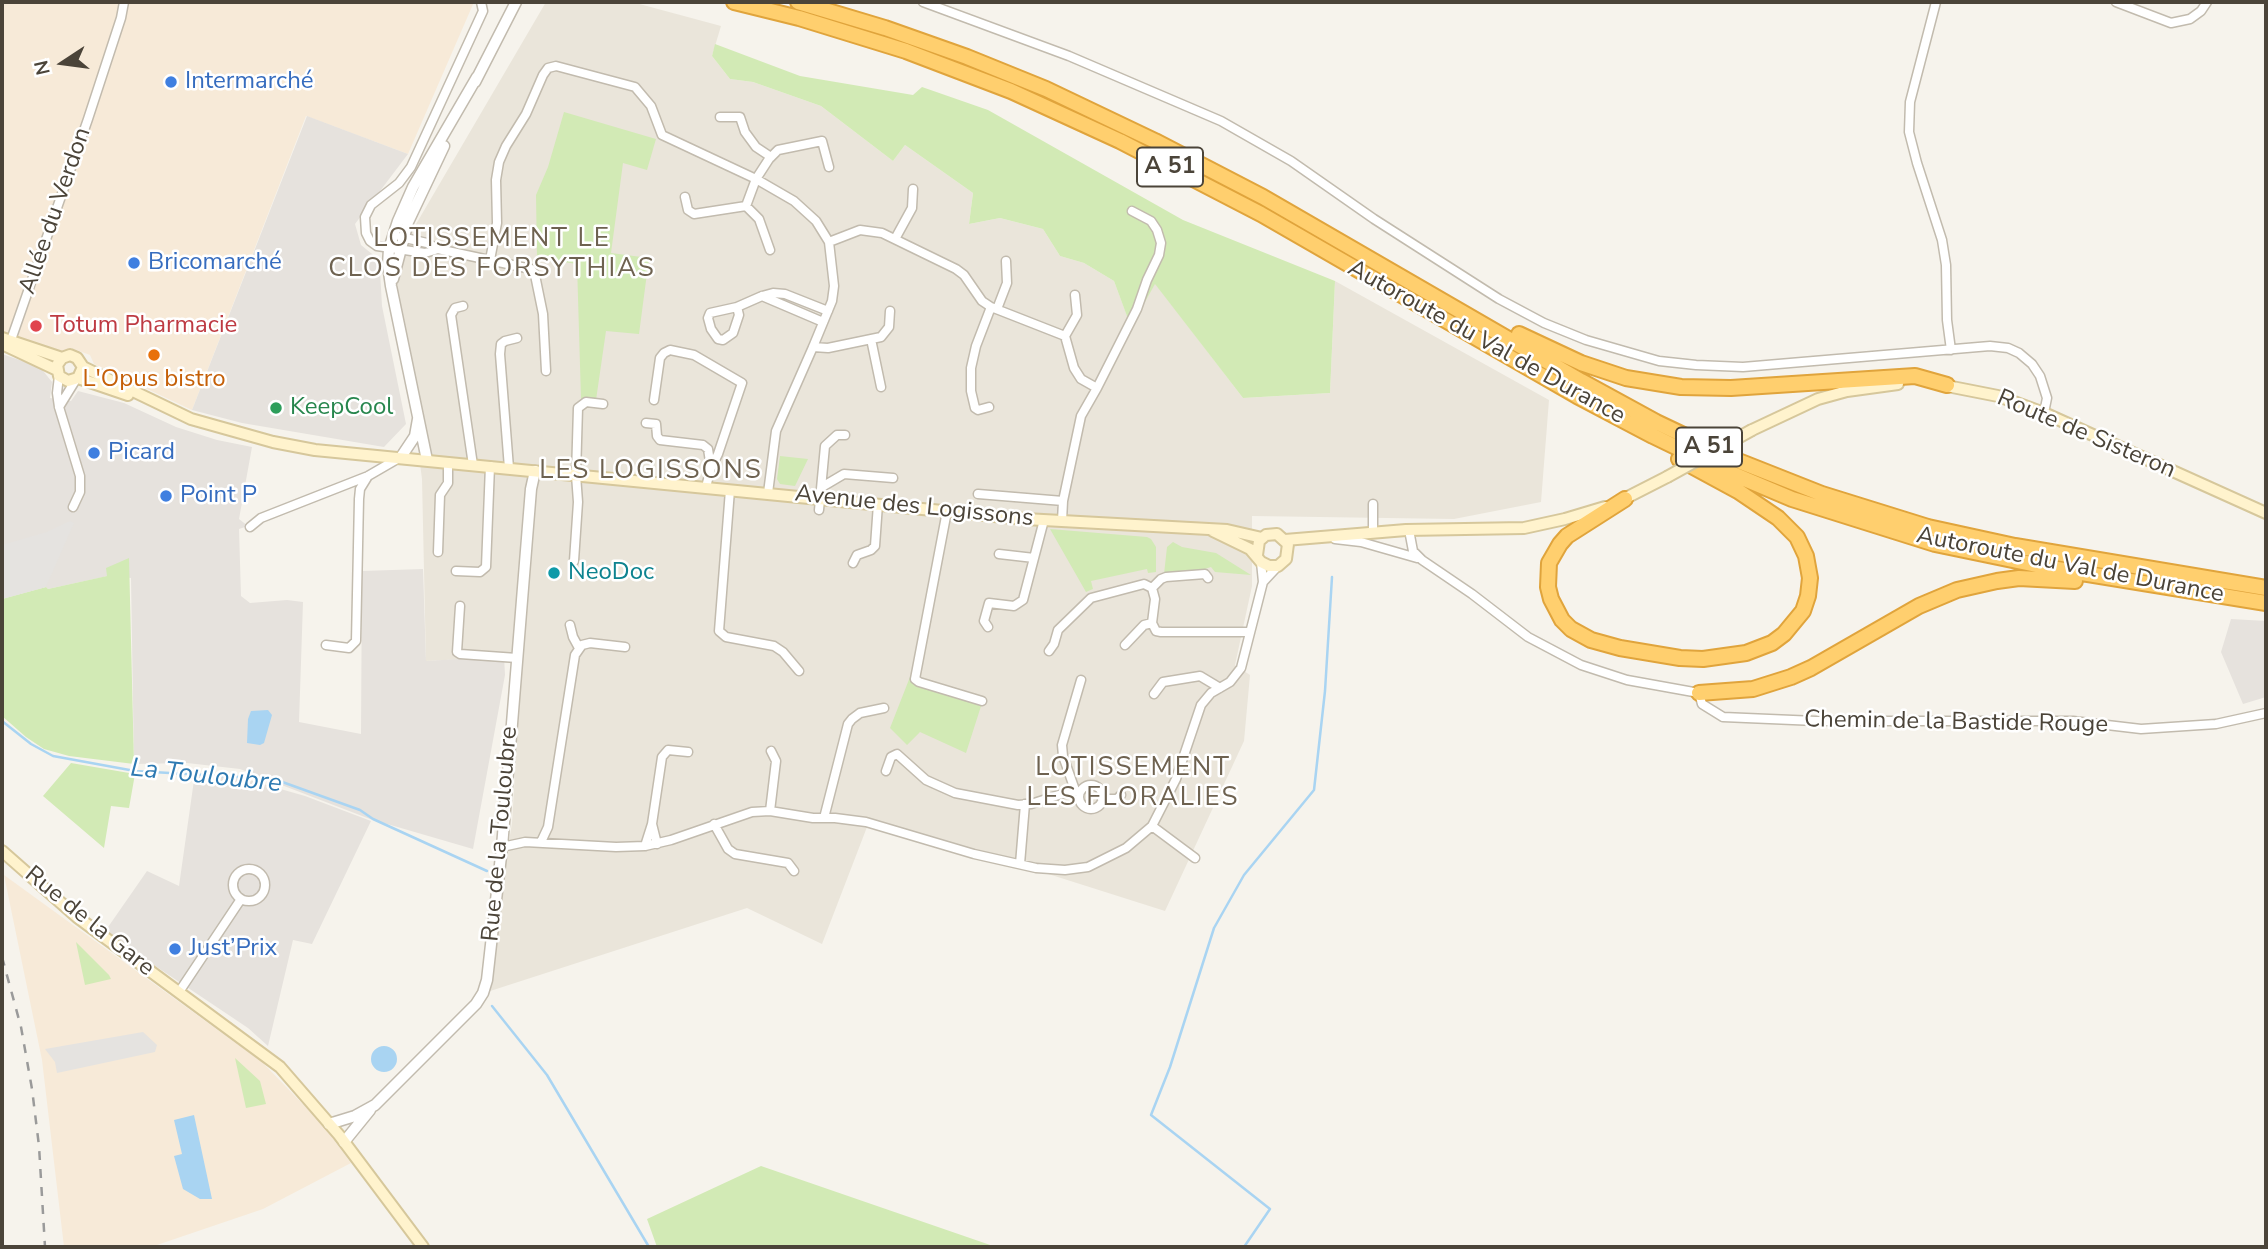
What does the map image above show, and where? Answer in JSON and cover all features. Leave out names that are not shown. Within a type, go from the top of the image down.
[{"type":"highway","name":"Autoroute du Val de Durance","points":[[734,2],[799,18],[906,51],[1011,91],[1120,141],[1261,214],[1577,396],[1721,469],[1780,494],[1935,544],[2051,568],[2266,605]]},
{"type":"highway","name":"Autoroute du Val de Durance","points":[[798,2],[885,28],[967,57],[1046,89],[1204,165],[1581,381],[1656,422],[1748,465],[1822,494],[1928,527],[2015,546],[2266,588]]},
{"type":"highway","points":[[1204,165],[1268,194],[1534,342],[1581,363],[1626,378],[1681,387],[1731,388],[1915,376],[1947,385]]},
{"type":"highway","points":[[1577,396],[1621,428],[1738,491],[1778,518],[1797,537],[1806,556],[1810,578],[1808,596],[1802,611],[1784,634],[1772,643],[1727,657],[1703,659],[1651,654],[1600,643],[1582,635],[1562,620],[1556,611],[1548,587],[1549,563],[1567,536],[1625,499]]},
{"type":"highway","points":[[1699,693],[1753,689],[1791,677],[1919,606],[1957,590],[1997,581],[2063,579],[2266,605]]},
{"type":"main road","points":[[5,341],[62,358],[74,356],[80,360],[79,375],[68,382],[5,341]]},
{"type":"main road","points":[[58,373],[62,358]]},
{"type":"main road","name":"Avenue des Logissons","points":[[79,375],[164,406],[191,419],[274,442],[315,450],[1044,520],[1227,530],[1262,538]]},
{"type":"main road","name":"Route de Sisteron","points":[[1407,530],[1524,528],[1565,519],[1625,499],[1801,406],[1847,391],[1896,384],[1947,385],[1998,396],[2044,413],[2266,513]]},
{"type":"main road","name":"Avenue des Logissons","points":[[1211,530],[1250,549],[1259,558]]},
{"type":"main road","points":[[1287,544],[1311,537],[1407,530]]},
{"type":"main road","points":[[1276,534],[1287,544],[1286,559],[1278,566],[1269,566],[1259,558],[1257,546],[1266,535],[1276,534]]},
{"type":"main road","name":"Rue de la Gare","points":[[2,851],[77,917],[280,1067],[342,1140],[423,1247]]},
{"type":"street","name":"Allée du Verdon","points":[[5,341],[88,119],[124,2]]},
{"type":"street","points":[[438,249],[425,253],[377,246],[370,241],[364,225],[371,205],[399,183],[411,167],[482,11],[481,2]]},
{"type":"street","points":[[398,237],[516,2]]},
{"type":"street","points":[[923,2],[1069,56],[1221,121],[1290,161],[1374,219],[1499,299],[1544,323],[1586,340],[1659,360],[1696,366],[1743,367],[1990,346],[2008,348],[2032,364],[2040,376],[2047,398],[2044,413]]},
{"type":"street","points":[[1936,2],[1910,102],[1909,132],[1916,163],[1942,240],[1951,350]]},
{"type":"street","points":[[2116,2],[2171,23],[2190,19],[2201,11],[2207,2]]},
{"type":"street","points":[[490,260],[497,223],[496,180],[499,162],[548,68],[556,66],[635,87],[643,94],[662,135],[757,179],[794,201],[816,221],[829,242],[834,286],[828,311],[776,431],[768,493]]},
{"type":"street","points":[[428,460],[388,265],[413,187],[477,77]]},
{"type":"street","points":[[720,117],[740,117],[744,132],[756,147],[771,157]]},
{"type":"street","points":[[746,206],[757,179],[778,150],[822,141],[828,167]]},
{"type":"street","points":[[895,239],[912,208],[913,189]]},
{"type":"street","points":[[685,197],[688,209],[694,214],[746,206]]},
{"type":"street","points":[[746,206],[759,219],[770,250]]},
{"type":"street","points":[[1062,521],[1063,501],[1081,416],[1137,309],[1146,280],[1159,256],[1161,243],[1157,230],[1151,221],[1132,211]]},
{"type":"street","points":[[829,242],[850,232],[867,230],[895,239],[956,269],[964,275],[982,301],[994,308],[1065,335]]},
{"type":"street","points":[[398,237],[427,243],[438,249],[531,269],[535,275],[543,314],[546,371]]},
{"type":"street","points":[[989,407],[978,410],[975,408],[971,391],[971,368],[976,346],[1007,283],[1006,261]]},
{"type":"street","points":[[737,307],[739,315],[733,333],[723,340],[718,339],[711,329],[708,318],[710,313],[737,307],[773,293],[785,294],[828,311]]},
{"type":"street","points":[[1075,295],[1077,315],[1065,335],[1074,368],[1082,379],[1097,388]]},
{"type":"street","points":[[762,296],[823,322]]},
{"type":"street","points":[[463,306],[455,308],[451,315],[473,464]]},
{"type":"street","points":[[813,347],[828,348],[886,333],[891,320],[890,311]]},
{"type":"street","points":[[509,468],[500,354],[501,344],[517,338]]},
{"type":"street","points":[[871,339],[881,387]]},
{"type":"street","points":[[654,400],[660,358],[670,351],[694,355],[742,383],[706,487]]},
{"type":"street","points":[[58,373],[59,407],[80,476],[80,492],[74,507]]},
{"type":"street","points":[[59,407],[79,375]]},
{"type":"street","points":[[574,561],[578,502],[578,408],[586,402],[603,404]]},
{"type":"street","points":[[250,527],[261,518],[368,476],[401,457],[415,436],[418,411]]},
{"type":"street","points":[[646,422],[656,424],[660,440],[703,445],[708,449],[711,468]]},
{"type":"street","points":[[820,499],[825,446],[837,435],[845,435]]},
{"type":"street","points":[[438,552],[440,495],[447,483],[448,462]]},
{"type":"street","points":[[456,571],[480,572],[486,567],[490,466]]},
{"type":"street","name":"Rue de la Touloubre","points":[[329,1124],[355,1116],[375,1105],[476,1004],[483,993],[487,980],[502,847],[531,489],[535,471]]},
{"type":"street","points":[[820,499],[844,474],[893,478]]},
{"type":"street","points":[[326,645],[349,648],[356,641],[359,499],[360,489],[368,476]]},
{"type":"street","points":[[730,490],[719,631],[726,636],[774,646],[792,660],[799,671]]},
{"type":"street","points":[[978,494],[1063,501]]},
{"type":"street","points":[[853,564],[856,555],[875,546],[878,504]]},
{"type":"street","points":[[1373,504],[1373,533]]},
{"type":"street","points":[[947,511],[915,679],[982,701]]},
{"type":"street","points":[[988,626],[984,621],[989,603],[1014,606],[1023,600],[1044,520]]},
{"type":"street","points":[[1407,530],[1413,551],[1422,560],[1528,637],[1581,665],[1627,680],[1699,693]]},
{"type":"street","points":[[1311,537],[1361,542],[1422,560]]},
{"type":"street","points":[[999,554],[1034,558]]},
{"type":"street","points":[[502,847],[525,842],[645,846],[752,812],[770,811],[866,822],[974,854],[1036,868],[1065,870],[1088,867],[1126,848],[1152,826],[1176,779],[1201,705],[1211,693],[1230,682],[1241,668],[1263,582],[1259,558]]},
{"type":"street","points":[[1263,582],[1278,566]]},
{"type":"street","points":[[1152,588],[1166,577],[1205,574],[1208,578]]},
{"type":"street","points":[[1049,650],[1055,644],[1058,630],[1091,598],[1144,584],[1152,588]]},
{"type":"street","points":[[1152,588],[1152,623],[1156,631],[1250,632]]},
{"type":"street","points":[[460,606],[456,649],[460,654],[517,657]]},
{"type":"street","points":[[1125,645],[1144,625],[1152,623]]},
{"type":"street","points":[[570,625],[579,648]]},
{"type":"street","points":[[541,842],[548,827],[575,655],[579,648],[590,643],[625,647]]},
{"type":"street","points":[[1154,694],[1163,682],[1200,676],[1220,688]]},
{"type":"street","points":[[886,771],[891,757],[897,754],[926,780],[954,793],[1025,804],[1077,791],[1086,786],[1094,786],[1101,791],[1102,799],[1096,808],[1088,809],[1080,803],[1077,791],[1063,756],[1062,745],[1080,680]]},
{"type":"street","name":"Chemin de la Bastide Rouge","points":[[1699,693],[1702,704],[1716,715],[1740,719],[2073,721],[2141,729],[2216,724],[2266,713]]},
{"type":"street","points":[[824,818],[848,724],[860,713],[884,708]]},
{"type":"street","points":[[645,846],[652,824],[662,757],[668,750],[688,752]]},
{"type":"street","points":[[770,811],[776,761],[771,751]]},
{"type":"street","points":[[1102,799],[1117,799],[1121,795]]},
{"type":"street","points":[[1020,864],[1025,804]]},
{"type":"street","points":[[652,824],[657,844]]},
{"type":"street","points":[[714,824],[728,849],[735,854],[788,863],[794,871]]},
{"type":"street","points":[[1152,826],[1195,858]]},
{"type":"street","points":[[548,827],[554,843]]},
{"type":"street","points":[[503,832],[525,842]]},
{"type":"street","points":[[246,869],[256,871],[264,878],[263,893],[256,900],[241,899],[234,890],[234,880],[246,869]]},
{"type":"street","name":"Rue de la Gare","points":[[178,992],[241,899]]},
{"type":"street","points":[[342,1140],[375,1105]]},
{"type":"shaded area","points":[[2,2],[474,2],[408,154],[306,116],[192,410],[94,364],[90,355],[71,348],[61,353],[2,335]]},
{"type":"shaded area","points":[[546,2],[632,2],[721,26],[712,56],[730,79],[753,82],[821,106],[893,161],[905,145],[973,193],[969,224],[1000,218],[1043,229],[1060,256],[1084,263],[1114,281],[1131,326],[1155,283],[1243,398],[1330,393],[1335,281],[1549,400],[1541,502],[1454,519],[1252,516],[1252,586],[1235,665],[1250,675],[1244,741],[1165,911],[998,858],[867,827],[822,944],[747,908],[484,993],[512,823],[522,656],[426,661],[422,479],[396,278],[412,231]]},
{"type":"shaded area","points":[[307,116],[408,154],[355,224],[361,245],[377,258],[382,306],[406,424],[384,447],[242,423],[192,410]]},
{"type":"shaded area","points":[[2,354],[40,367],[52,382],[50,398],[71,401],[78,391],[124,403],[176,427],[217,440],[252,447],[239,519],[248,526],[239,529],[241,596],[250,603],[287,600],[303,602],[299,722],[361,734],[362,571],[423,569],[426,661],[504,656],[505,675],[473,849],[370,819],[240,769],[187,763],[134,764],[131,578],[108,576],[48,589],[46,587],[2,599]]},
{"type":"shaded area","points":[[70,521],[74,523],[46,587],[2,599],[2,545],[47,532]]},
{"type":"shaded area","points":[[2231,619],[2266,621],[2266,697],[2243,704],[2221,652]]},
{"type":"shaded area","points":[[195,773],[242,778],[305,796],[371,821],[312,944],[293,940],[268,1046],[248,1028],[106,930],[147,871],[179,886]]},
{"type":"shaded area","points":[[4,875],[262,1062],[323,1125],[351,1163],[263,1209],[151,1247],[64,1247],[42,1060]]},
{"type":"shaded area","points":[[143,1032],[157,1045],[155,1052],[57,1073],[55,1062],[45,1049]]},
{"type":"green space","points":[[715,44],[800,76],[913,95],[922,87],[988,110],[1183,220],[1335,281],[1330,393],[1243,398],[1155,284],[1131,327],[1114,281],[1084,263],[1060,256],[1043,229],[1000,218],[969,224],[973,193],[905,145],[893,161],[821,106],[753,82],[730,79],[712,56]]},
{"type":"green space","points":[[564,112],[656,139],[647,170],[623,163],[611,253],[649,258],[639,334],[606,331],[596,400],[581,399],[577,264],[537,258],[536,195],[548,167]]},
{"type":"green space","points":[[780,456],[808,459],[795,486],[780,484],[777,479]]},
{"type":"green space","points":[[1050,529],[1147,537],[1156,547],[1156,572],[1148,573],[1147,569],[1091,581],[1093,589],[1086,592]]},
{"type":"green space","points":[[1173,542],[1182,547],[1216,553],[1251,575],[1215,572],[1211,567],[1164,574],[1167,547]]},
{"type":"green space","points":[[129,558],[134,764],[69,756],[44,749],[2,716],[2,599],[46,587],[48,589],[107,576],[106,568]]},
{"type":"green space","points":[[910,677],[982,703],[966,753],[920,732],[907,745],[890,728]]},
{"type":"green space","points":[[71,763],[135,774],[129,808],[111,806],[104,848],[43,796]]},
{"type":"green space","points":[[76,942],[109,975],[111,979],[85,985]]},
{"type":"green space","points":[[235,1058],[260,1081],[266,1104],[246,1108]]},
{"type":"green space","points":[[761,1166],[996,1247],[657,1247],[647,1219]]},
{"type":"water","points":[[268,710],[272,715],[264,743],[247,743],[251,711]]},
{"type":"water","points":[[384,1046],[393,1050],[397,1059],[393,1068],[384,1072],[375,1068],[371,1059],[375,1050]]},
{"type":"water","points":[[194,1115],[212,1199],[200,1199],[183,1189],[174,1156],[182,1154],[174,1120]]},
{"type":"waterway","points":[[1244,1247],[1270,1209],[1151,1115],[1170,1067],[1214,928],[1244,875],[1314,790],[1325,691],[1332,577]]},
{"type":"waterway","name":"La Touloubre","points":[[2,721],[31,744],[53,756],[135,771],[274,779],[360,810],[373,819],[487,871]]},
{"type":"waterway","name":"La Touloubre","points":[[492,1006],[547,1075],[649,1247]]},
{"type":"railway","points":[[2,957],[21,1027],[32,1089],[39,1146],[45,1247]]},
{"type":"place","name":"Intermarché","points":[[171,82]]},
{"type":"place","name":"Bricomarché","points":[[134,263]]},
{"type":"place","name":"Totum Pharmacie","points":[[36,326]]},
{"type":"place","name":"L'Opus bistro","points":[[154,355]]},
{"type":"place","name":"KeepCool","points":[[276,408]]},
{"type":"place","name":"Picard","points":[[94,453]]},
{"type":"place","name":"Point P","points":[[166,496]]},
{"type":"place","name":"NeoDoc","points":[[554,573]]},
{"type":"place","name":"Just’Prix","points":[[175,949]]},
{"type":"district","name":"LOTISSEMENT LE CLOS DES FORSYTHIAS","points":[[492,255]]},
{"type":"district","name":"LES LOGISSONS","points":[[651,472]]},
{"type":"district","name":"LOTISSEMENT LES FLORALIES","points":[[1133,784]]}]
